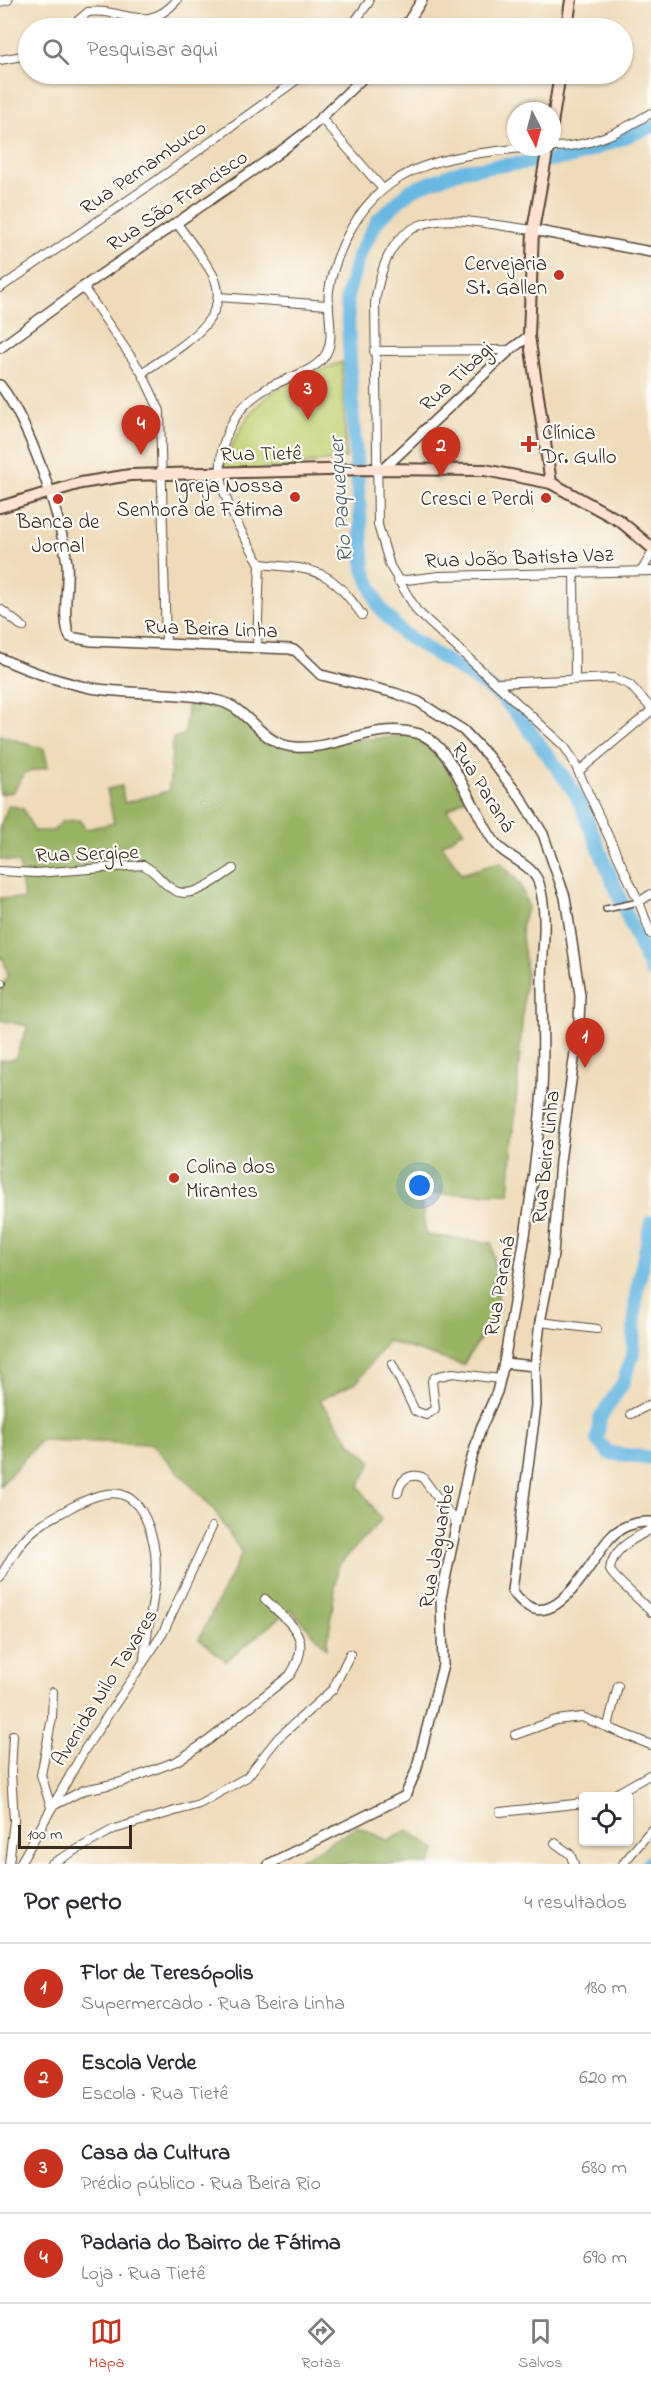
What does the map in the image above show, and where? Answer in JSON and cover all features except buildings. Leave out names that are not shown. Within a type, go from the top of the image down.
[{"type":"main road","points":[[568,18],[571,0]]},
{"type":"main road","points":[[556,102],[558,84]]},
{"type":"main road","points":[[547,156],[533,230],[529,336],[551,483]]},
{"type":"main road","name":"Rua Tietê","points":[[0,507],[105,478],[163,474],[375,469],[485,470],[551,483],[620,522],[651,547]]},
{"type":"street","points":[[0,2],[8,0]]},
{"type":"street","points":[[150,18],[161,14],[177,0]]},
{"type":"street","points":[[410,18],[422,0]]},
{"type":"street","points":[[357,18],[369,2]]},
{"type":"street","points":[[81,18],[88,12],[139,18]]},
{"type":"street","points":[[0,60],[18,57]]},
{"type":"street","name":"Rua Pernambuco","points":[[0,288],[153,183],[291,84]]},
{"type":"street","name":"Rua São Francisco","points":[[0,348],[176,222],[277,154],[321,118],[357,84]]},
{"type":"street","points":[[561,148],[594,141],[621,130],[651,113]]},
{"type":"street","points":[[321,118],[382,188]]},
{"type":"street","points":[[257,647],[260,564],[232,514],[219,473],[222,444],[231,424],[246,404],[260,392],[311,368],[324,358],[329,347],[327,305],[330,283],[342,244],[365,206],[382,188],[403,175],[438,162],[507,151]]},
{"type":"street","points":[[651,252],[533,230],[440,219],[417,225],[403,235],[393,248],[378,280],[374,351],[378,525],[390,566],[417,611],[564,746],[579,771],[639,902],[651,934]]},
{"type":"street","points":[[142,373],[197,333],[212,318],[219,297],[212,274],[176,222]]},
{"type":"street","points":[[82,288],[142,373],[160,411],[166,644]]},
{"type":"street","points":[[219,297],[327,305]]},
{"type":"street","name":"Rua Tibagi","points":[[375,469],[510,350],[529,336]]},
{"type":"street","points":[[374,351],[510,350]]},
{"type":"street","points":[[0,386],[21,416],[48,492]]},
{"type":"street","name":"Rua Beira Linha","points":[[48,492],[66,562],[68,632],[74,638],[92,641],[226,648],[257,647],[296,651],[321,675],[395,693],[441,714],[463,730],[487,755],[520,797],[543,834],[565,897],[580,995],[579,1023],[560,1161],[553,1255],[540,1322],[535,1366],[537,1406],[512,1590],[518,1599],[531,1607],[547,1609],[557,1605],[581,1580],[610,1538],[636,1523],[651,1522]]},
{"type":"street","name":"Rua João Batista Vaz","points":[[642,570],[651,555]]},
{"type":"street","points":[[260,564],[324,573],[342,588],[362,615]]},
{"type":"street","name":"Rua João Batista Vaz","points":[[398,581],[439,576],[651,571]]},
{"type":"street","points":[[574,574],[575,677]]},
{"type":"street","points":[[0,609],[23,627]]},
{"type":"street","name":"Rua Paraná","points":[[0,658],[42,674],[90,688],[187,695],[223,702],[236,708],[267,737],[294,747],[371,731],[398,730],[426,736],[436,745],[453,768],[498,848],[528,867],[535,876],[540,885],[544,921],[542,1087],[528,1221],[504,1363]]},
{"type":"street","points":[[498,683],[575,677],[614,678],[623,681],[651,710],[579,771]]},
{"type":"street","name":"Rua Sergipe","points":[[0,871],[36,873],[143,865],[154,870],[170,888],[188,892],[206,886],[232,869]]},
{"type":"street","points":[[606,909],[639,902],[651,894]]},
{"type":"street","points":[[540,1322],[597,1329]]},
{"type":"street","points":[[504,1363],[535,1366]]},
{"type":"street","name":"Rua Jaguaribe","points":[[269,1864],[405,1796],[416,1771],[441,1674],[444,1644],[441,1598],[468,1471],[504,1363]]},
{"type":"street","points":[[392,1364],[415,1411],[426,1415],[435,1409],[432,1381],[435,1377],[453,1373],[500,1379]]},
{"type":"street","points":[[631,1414],[651,1404]]},
{"type":"street","points":[[398,1493],[399,1485],[406,1478],[411,1475],[422,1477],[457,1524]]},
{"type":"street","points":[[0,1578],[10,1559],[34,1530],[89,1497],[103,1492],[120,1494],[141,1510],[152,1538],[155,1556],[155,1586],[144,1661]]},
{"type":"street","name":"Avenida Nilo Tavares","points":[[20,1864],[85,1749],[163,1633],[212,1527]]},
{"type":"street","points":[[651,1530],[620,1549],[613,1556],[610,1570],[616,1580],[638,1596],[651,1612]]},
{"type":"street","points":[[53,1692],[52,1718],[41,1775],[51,1807],[84,1790],[122,1782],[177,1761],[209,1740],[290,1676],[299,1662],[301,1648],[298,1631],[266,1599]]},
{"type":"street","points":[[51,1864],[114,1829],[199,1804],[247,1777],[278,1738],[333,1689],[350,1654]]},
{"type":"street","points":[[608,1726],[618,1686]]},
{"type":"street","points":[[515,1735],[543,1723],[582,1717],[651,1745]]},
{"type":"street","points":[[9,1864],[14,1820],[11,1773],[13,1735]]},
{"type":"street","points":[[620,1792],[651,1773]]},
{"type":"street","points":[[500,1812],[579,1804]]},
{"type":"street","points":[[623,1864],[651,1830]]},
{"type":"street","points":[[555,1843],[570,1854],[574,1864]]},
{"type":"green space","points":[[342,362],[346,458],[240,473],[219,473],[242,428],[259,404],[288,384]]},
{"type":"green space","points":[[188,700],[223,704],[278,740],[297,745],[415,735],[430,744],[466,798],[447,810],[464,830],[442,845],[462,874],[500,862],[520,884],[528,906],[521,927],[526,972],[509,1193],[420,1194],[426,1235],[492,1243],[499,1310],[463,1365],[387,1341],[357,1382],[320,1400],[351,1443],[372,1462],[359,1486],[381,1520],[338,1566],[327,1648],[290,1609],[226,1661],[199,1639],[242,1553],[215,1511],[152,1444],[41,1440],[0,1486],[0,1060],[15,1059],[28,1026],[0,1020],[0,993],[8,974],[3,958],[0,959],[0,898],[24,899],[19,863],[0,859],[0,826],[9,805],[23,809],[34,831],[53,831],[63,821],[79,820],[86,829],[114,823],[107,789],[122,786],[124,803],[169,791],[173,738],[185,734]]},
{"type":"green space","points":[[0,735],[44,749],[48,767],[25,773],[13,792],[0,794]]},
{"type":"green space","points":[[357,1826],[389,1841],[408,1830],[436,1850],[430,1864],[293,1864]]},
{"type":"waterway","name":"Rio Paquequer","points":[[651,127],[573,157],[463,170],[411,190],[378,220],[359,254],[347,297],[364,569],[379,607],[402,633],[497,693],[522,720],[576,794],[651,972]]},
{"type":"waterway","name":"Rio Paquequer","points":[[651,1222],[636,1295],[633,1355],[623,1383],[600,1418],[597,1440],[609,1453],[651,1458]]},
{"type":"waterway","name":"Rio Paquequer","points":[[648,1864],[651,1861]]},
{"type":"place","name":"Cervejaria St. Gallen","points":[[559,275]]},
{"type":"place","name":"Casa da Cultura","points":[[308,420]]},
{"type":"place","name":"Clínica Dr. Gullo","points":[[529,444]]},
{"type":"place","name":"Padaria do Bairro de Fátima","points":[[141,455]]},
{"type":"place","name":"Escola Verde","points":[[441,477]]},
{"type":"place","name":"Igreja Nossa Senhora de Fátima","points":[[295,497]]},
{"type":"place","name":"Cresci e Perdi","points":[[546,498]]},
{"type":"place","name":"Banca de Jornal","points":[[58,499]]},
{"type":"place","name":"Flor de Teresópolis","points":[[585,1068]]},
{"type":"place","name":"Colina dos Mirantes","points":[[174,1178]]}]
